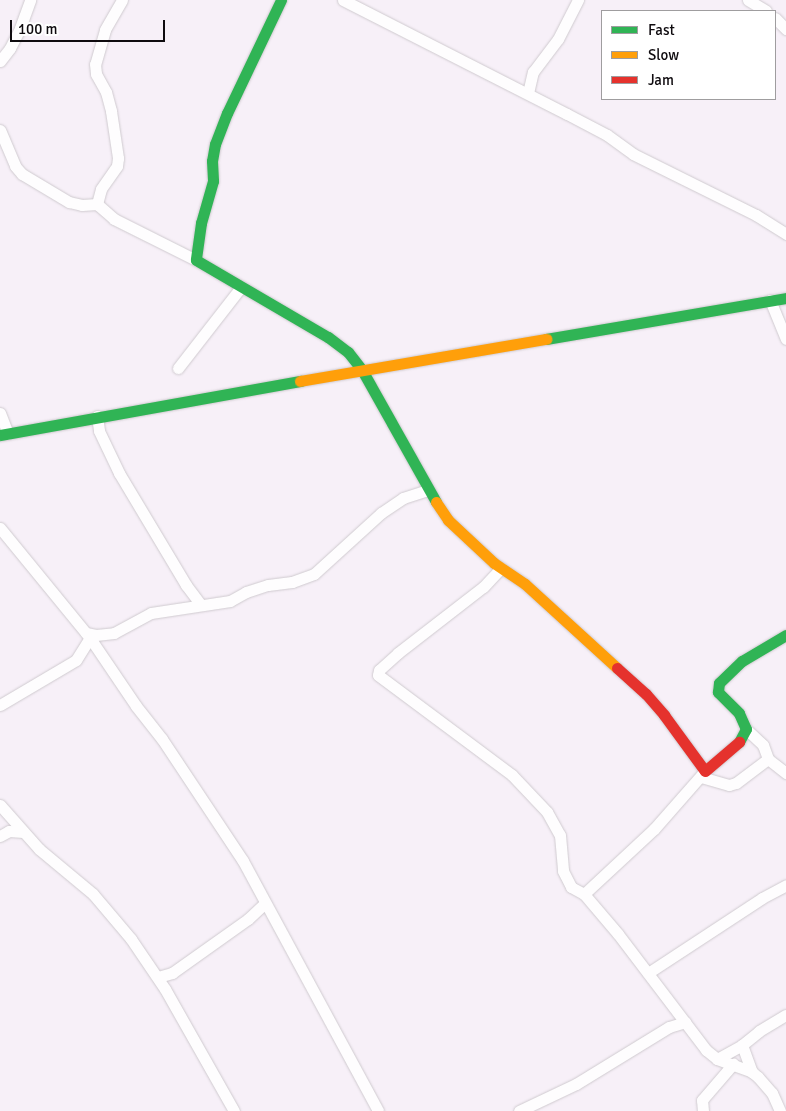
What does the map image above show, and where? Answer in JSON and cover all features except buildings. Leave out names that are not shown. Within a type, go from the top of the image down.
[{"type":"street","points":[[0,61],[10,48],[20,28],[30,0]]},
{"type":"street","points":[[97,204],[101,188],[117,166],[118,158],[111,111],[106,92],[96,74],[95,64],[105,30],[122,0]]},
{"type":"street","points":[[196,260],[200,223],[213,181],[212,161],[215,144],[281,0]]},
{"type":"street","points":[[343,0],[528,93],[607,136],[633,154],[756,215],[786,234]]},
{"type":"street","points":[[528,93],[533,72],[558,39],[578,0]]},
{"type":"street","points":[[748,0],[764,10]]},
{"type":"street","points":[[776,19],[786,30]]},
{"type":"street","points":[[0,130],[15,166],[22,174],[69,202],[82,206],[97,204],[114,219],[196,260],[328,338],[348,352],[362,370],[428,490],[448,520],[501,568],[525,584],[646,694],[664,715],[703,774],[729,785],[736,783],[768,759]]},
{"type":"street","points":[[178,368],[241,287]]},
{"type":"street","points":[[0,413],[4,435],[97,416],[786,298]]},
{"type":"street","points":[[770,300],[786,338]]},
{"type":"street","points":[[97,416],[99,431],[119,473],[186,585],[201,605]]},
{"type":"street","points":[[88,635],[114,633],[151,613],[230,601],[246,592],[292,582],[314,574],[381,513],[403,498],[428,490]]},
{"type":"street","points":[[0,528],[88,635],[136,706],[162,739],[243,861],[378,1111]]},
{"type":"street","points":[[501,568],[476,592],[398,653],[379,670],[378,674],[512,775],[548,812],[560,835],[563,871],[571,887],[584,894],[648,973],[706,1050],[717,1058],[752,1072]]},
{"type":"street","points":[[0,705],[76,660],[88,635]]},
{"type":"street","points":[[584,894],[654,829],[703,774],[744,734],[744,719],[721,696],[718,686],[742,661],[786,635]]},
{"type":"street","points":[[744,734],[757,740],[765,747],[768,759],[786,773]]},
{"type":"street","points":[[0,804],[8,829],[23,832],[39,849],[78,881],[108,911],[158,977],[234,1111]]},
{"type":"street","points":[[648,973],[762,898],[786,885]]},
{"type":"street","points":[[158,977],[172,973],[248,919],[265,903]]},
{"type":"street","points":[[165,989],[172,973]]},
{"type":"street","points":[[669,1027],[675,1009]]},
{"type":"street","points":[[717,1058],[742,1045],[759,1031],[786,1016]]},
{"type":"street","points":[[519,1111],[576,1084],[669,1027],[684,1022]]},
{"type":"street","points":[[742,1045],[752,1072],[772,1093],[780,1111]]},
{"type":"street","points":[[703,1111],[702,1100],[733,1064]]},
{"type":"traffic: fast","points":[[281,0],[227,113],[215,144],[212,161],[213,181],[201,223],[196,260],[328,337],[348,352],[362,370],[436,502]]},
{"type":"traffic: fast","points":[[546,339],[786,298]]},
{"type":"traffic: fast","points":[[0,435],[300,381]]},
{"type":"traffic: fast","points":[[739,742],[746,729],[739,713],[718,692],[719,683],[742,661],[786,635]]},
{"type":"traffic: slow","points":[[300,381],[546,339]]},
{"type":"traffic: slow","points":[[436,502],[448,520],[494,563],[525,584],[617,668]]},
{"type":"traffic: jam","points":[[617,668],[646,694],[664,715],[705,771],[739,742]]}]
